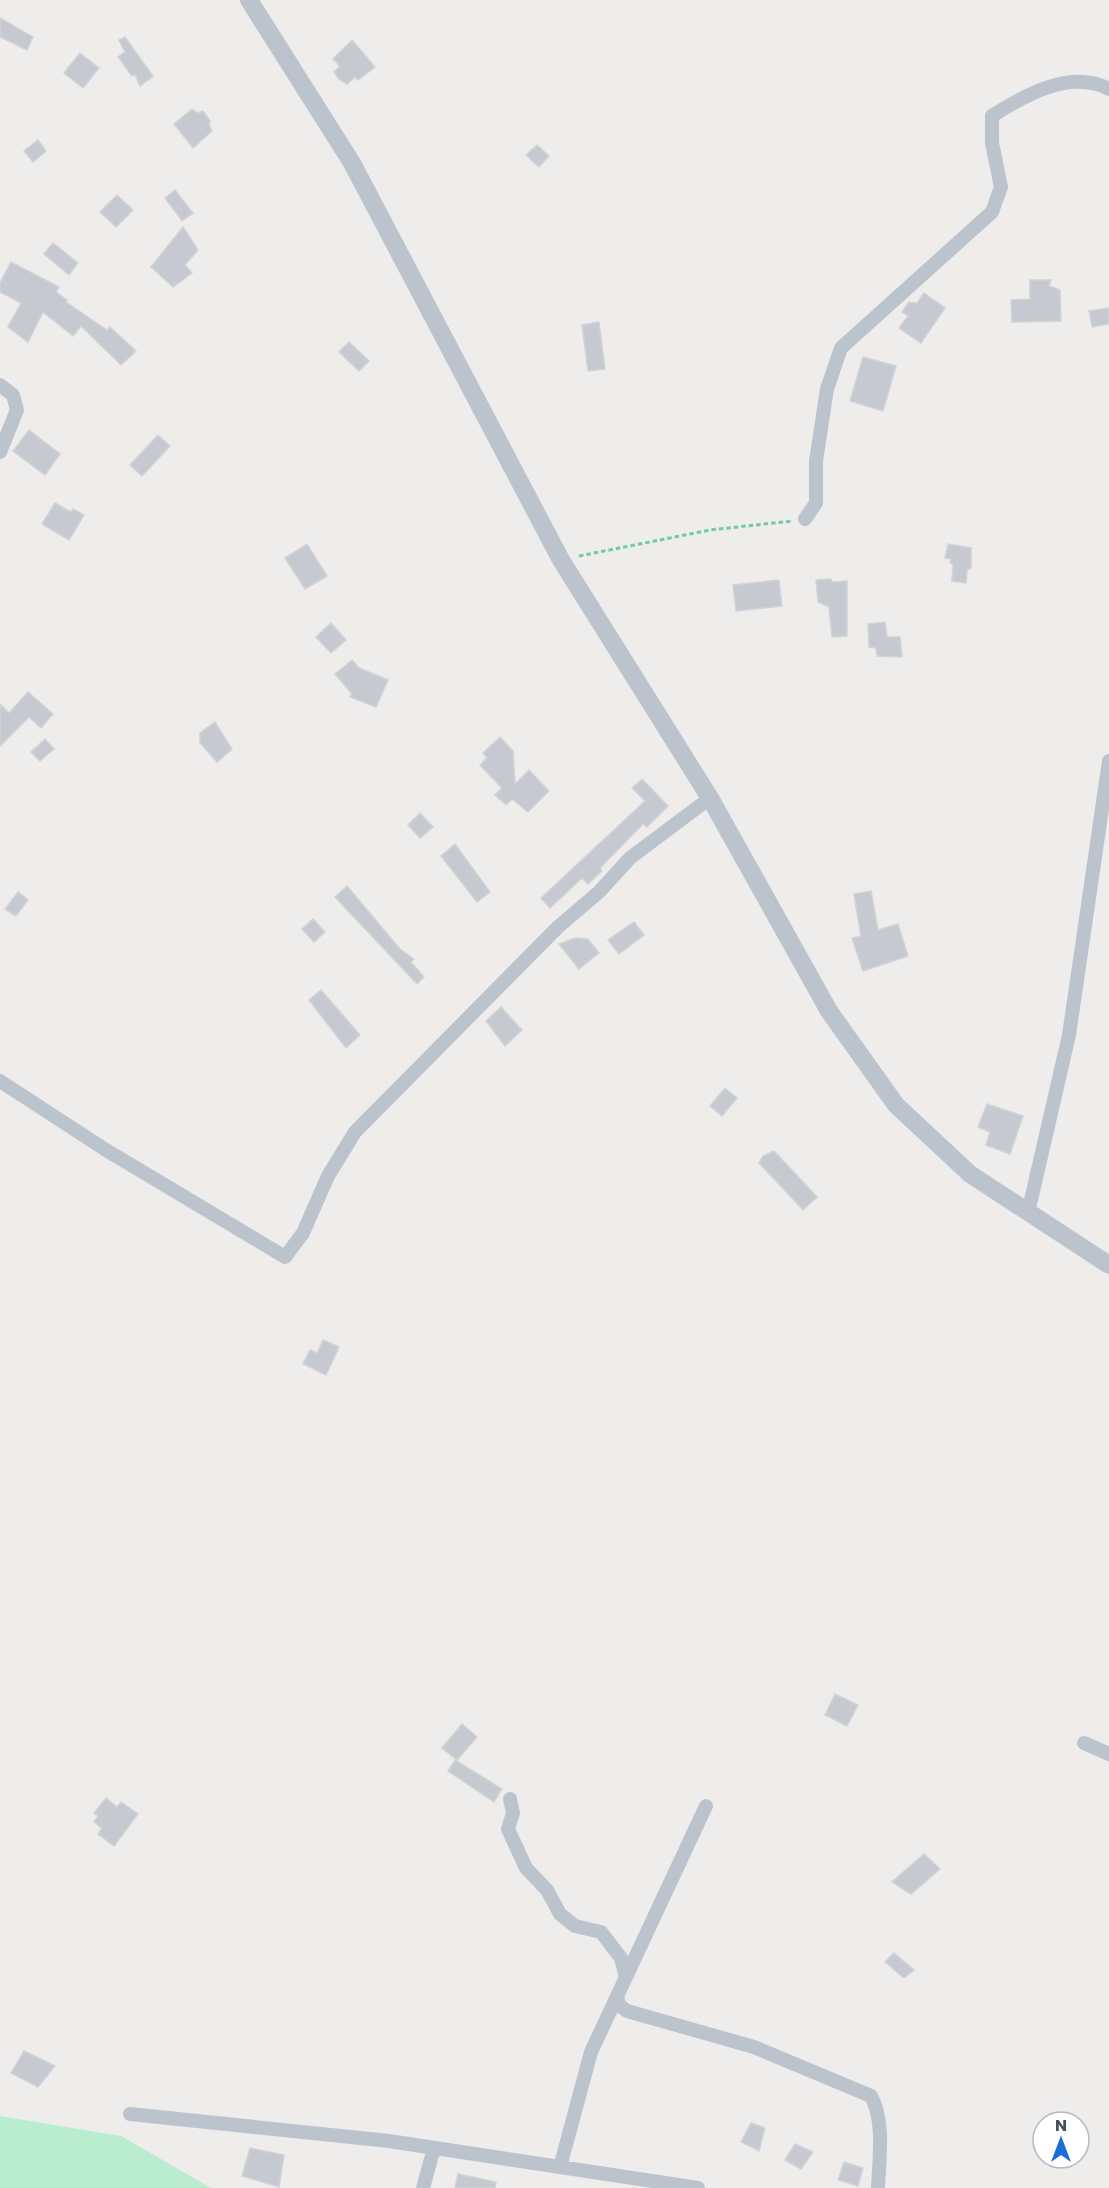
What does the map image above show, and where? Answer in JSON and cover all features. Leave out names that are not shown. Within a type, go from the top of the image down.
[{"type":"street","points":[[249,0],[352,163],[561,560],[710,798],[828,1011],[896,1105],[970,1174],[1109,1265]]},
{"type":"street","points":[[805,519],[816,503],[816,461],[827,389],[841,348],[992,212],[1001,187],[992,143],[992,116],[1018,100],[1064,82],[1098,83],[1109,89]]},
{"type":"street","points":[[0,385],[13,395],[17,410],[0,452]]},
{"type":"street","points":[[1029,1213],[1069,1035],[1109,761]]},
{"type":"street","points":[[0,1081],[106,1150],[285,1257],[303,1233],[328,1176],[355,1132],[630,858],[710,798]]},
{"type":"street","points":[[1084,1743],[1109,1754]]},
{"type":"street","points":[[510,1799],[513,1813],[508,1829],[526,1868],[547,1890],[560,1914],[575,1926],[601,1932],[621,1958],[626,1977]]},
{"type":"street","points":[[560,2167],[591,2052],[706,1806]]},
{"type":"street","points":[[617,1996],[619,2004],[627,2011],[754,2047],[871,2096],[876,2106],[879,2123],[879,2188]]},
{"type":"street","points":[[130,2114],[434,2148],[698,2188]]},
{"type":"street","points":[[423,2188],[434,2148]]},
{"type":"path","points":[[561,560],[710,530],[805,519]]},
{"type":"green space","points":[[0,2116],[121,2136],[211,2188],[0,2188]]},
{"type":"building","points":[[0,18],[33,37],[27,50],[0,37]]},
{"type":"building","points":[[125,37],[153,76],[140,86],[135,74],[132,76],[118,57],[125,52],[119,40]]},
{"type":"building","points":[[352,40],[375,67],[358,80],[355,77],[347,84],[334,72],[340,66],[333,59]]},
{"type":"building","points":[[80,53],[99,68],[83,88],[64,73]]},
{"type":"building","points":[[192,109],[198,113],[203,111],[210,121],[212,131],[193,148],[174,124]]},
{"type":"building","points":[[38,140],[46,151],[33,162],[24,151]]},
{"type":"building","points":[[537,145],[549,156],[539,167],[526,155]]},
{"type":"building","points":[[175,190],[193,213],[182,221],[165,198]]},
{"type":"building","points":[[117,195],[133,210],[116,227],[100,212]]},
{"type":"building","points":[[183,227],[198,250],[185,265],[192,273],[173,287],[151,267]]},
{"type":"building","points":[[53,243],[78,263],[69,275],[44,254]]},
{"type":"building","points":[[11,262],[59,287],[56,292],[67,300],[66,302],[107,330],[110,327],[136,351],[121,365],[81,326],[73,336],[43,312],[28,342],[8,327],[21,303],[0,292],[0,283]]},
{"type":"building","points":[[1030,280],[1051,280],[1049,286],[1060,290],[1061,321],[1012,322],[1011,300],[1030,299]]},
{"type":"building","points":[[924,293],[945,308],[921,343],[899,328],[908,316],[902,312],[909,302],[917,303]]},
{"type":"building","points":[[1109,308],[1109,324],[1092,327],[1089,311]]},
{"type":"building","points":[[599,322],[605,369],[588,371],[582,325]]},
{"type":"building","points":[[349,342],[369,361],[359,371],[339,352]]},
{"type":"building","points":[[863,357],[896,366],[883,411],[850,401]]},
{"type":"building","points":[[29,430],[60,454],[45,475],[13,451]]},
{"type":"building","points":[[158,435],[170,446],[142,476],[130,465]]},
{"type":"building","points":[[55,503],[71,512],[73,509],[84,515],[69,540],[42,524]]},
{"type":"building","points":[[307,544],[327,576],[305,589],[285,558]]},
{"type":"building","points":[[948,544],[971,548],[971,568],[967,570],[966,583],[952,581],[953,564],[950,563],[951,559],[945,558]]},
{"type":"building","points":[[831,579],[832,582],[847,581],[847,636],[832,637],[829,607],[818,602],[816,580]]},
{"type":"building","points":[[779,580],[782,606],[736,611],[733,585]]},
{"type":"building","points":[[885,622],[887,637],[900,637],[902,657],[877,656],[876,648],[869,647],[868,624]]},
{"type":"building","points":[[331,623],[346,640],[331,653],[316,637]]},
{"type":"building","points":[[352,660],[359,668],[388,680],[376,707],[350,697],[352,694],[335,674]]},
{"type":"building","points":[[28,692],[53,714],[41,728],[29,717],[0,746],[0,704],[9,713]]},
{"type":"building","points":[[215,722],[232,749],[217,762],[200,743],[200,733]]},
{"type":"building","points":[[500,737],[513,751],[515,784],[529,770],[549,791],[528,812],[512,799],[506,805],[495,795],[502,788],[480,765],[487,758],[483,753]]},
{"type":"building","points":[[45,739],[54,749],[40,761],[31,752]]},
{"type":"building","points":[[642,779],[668,806],[647,827],[643,824],[600,868],[602,871],[588,884],[582,878],[550,908],[541,898],[645,801],[632,788]]},
{"type":"building","points":[[420,813],[433,827],[420,838],[408,825]]},
{"type":"building","points":[[455,844],[490,892],[477,902],[441,856]]},
{"type":"building","points":[[347,886],[400,949],[414,959],[411,962],[424,977],[417,984],[335,897]]},
{"type":"building","points":[[871,891],[878,930],[898,924],[908,956],[863,971],[852,938],[861,936],[854,894]]},
{"type":"building","points":[[18,892],[28,900],[16,916],[5,909]]},
{"type":"building","points":[[313,919],[325,932],[314,942],[302,929]]},
{"type":"building","points":[[634,922],[644,935],[619,954],[608,940]]},
{"type":"building","points":[[575,938],[588,939],[599,953],[579,969],[559,944]]},
{"type":"building","points":[[321,990],[360,1035],[346,1048],[309,1000]]},
{"type":"building","points":[[501,1007],[522,1030],[505,1046],[486,1021]]},
{"type":"building","points":[[725,1088],[737,1098],[722,1116],[710,1106]]},
{"type":"building","points":[[987,1104],[1023,1116],[1010,1154],[986,1145],[990,1132],[978,1127]]},
{"type":"building","points":[[774,1151],[817,1197],[803,1210],[759,1163],[763,1156]]},
{"type":"building","points":[[323,1340],[339,1347],[326,1375],[303,1364],[310,1350],[317,1353]]},
{"type":"building","points":[[835,1694],[858,1705],[847,1726],[825,1715]]},
{"type":"building","points":[[462,1724],[477,1737],[457,1760],[442,1748]]},
{"type":"building","points":[[455,1760],[502,1789],[494,1802],[448,1771]]},
{"type":"building","points":[[106,1798],[117,1807],[121,1802],[138,1814],[114,1846],[98,1834],[102,1828],[94,1822],[98,1816],[94,1813]]},
{"type":"building","points":[[924,1854],[940,1869],[911,1894],[892,1882]]},
{"type":"building","points":[[894,1953],[914,1970],[904,1978],[885,1962]]},
{"type":"building","points":[[24,2051],[55,2066],[38,2087],[11,2073]]},
{"type":"building","points":[[751,2123],[765,2128],[759,2151],[741,2142]]},
{"type":"building","points":[[795,2144],[813,2152],[801,2169],[785,2160]]},
{"type":"building","points":[[250,2148],[284,2155],[279,2187],[242,2176]]},
{"type":"building","points":[[844,2162],[863,2168],[858,2186],[838,2180]]},
{"type":"building","points":[[458,2174],[496,2182],[495,2188],[455,2188]]}]
